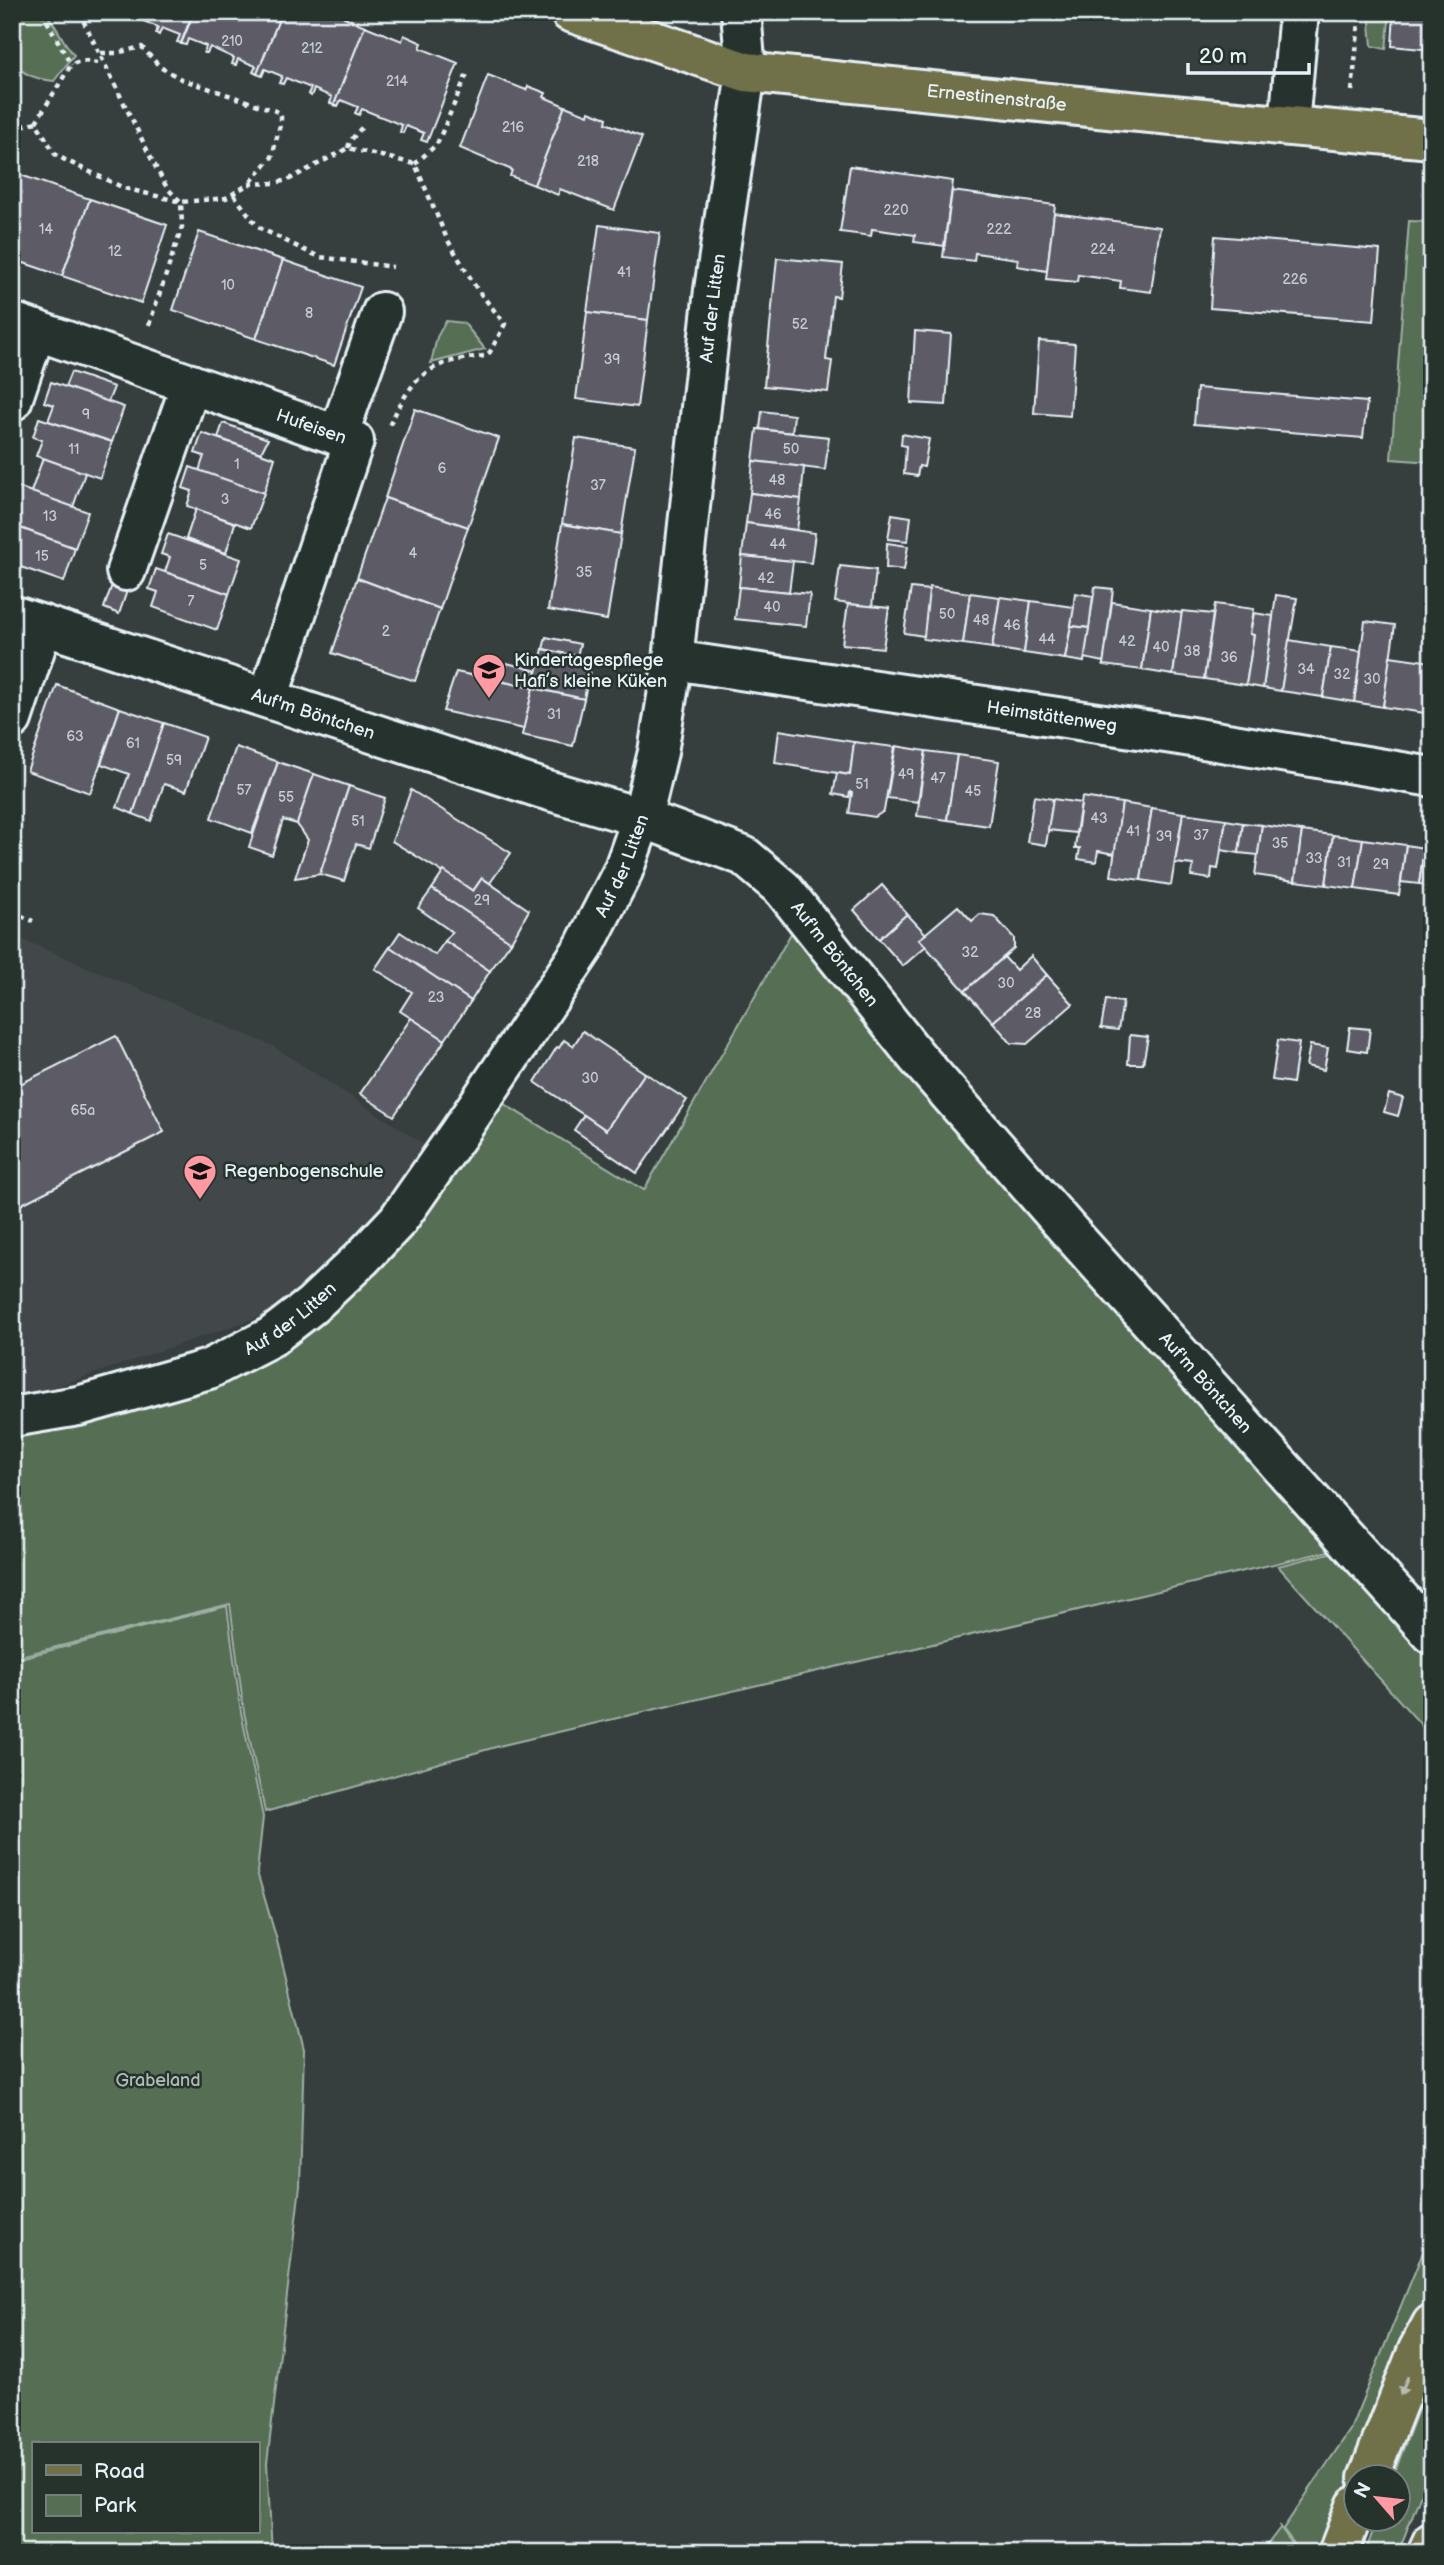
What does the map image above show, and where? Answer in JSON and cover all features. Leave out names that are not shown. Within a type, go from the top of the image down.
[{"type":"main road","name":"Ernestinenstraße","points":[[570,12],[746,72],[1432,139]]},
{"type":"main road","points":[[1373,2464],[1418,2350],[1432,2324]]},
{"type":"main road","points":[[1338,2553],[1345,2534]]},
{"type":"main road","points":[[1427,2553],[1432,2542]]},
{"type":"street","name":"Auf der Litten","points":[[12,1417],[78,1406],[209,1369],[271,1337],[311,1306],[362,1258],[397,1220],[584,947],[623,871],[642,818],[658,752],[673,660],[714,290],[746,72],[741,12]]},
{"type":"street","points":[[1289,125],[1299,12]]},
{"type":"street","points":[[346,438],[382,312]]},
{"type":"street","points":[[12,401],[24,326]]},
{"type":"street","name":"Hufeisen","points":[[24,326],[346,438],[268,698]]},
{"type":"street","points":[[125,571],[191,384]]},
{"type":"street","points":[[12,719],[27,620]]},
{"type":"street","name":"Auf'm Böntchen","points":[[27,620],[540,788],[642,818],[744,856],[783,889],[925,1067],[1432,1634]]},
{"type":"street","name":"Heimstättenweg","points":[[673,660],[1166,733],[1432,777]]},
{"type":"path","points":[[41,12],[71,65]]},
{"type":"path","points":[[79,12],[167,188],[181,202],[184,215],[135,365]]},
{"type":"path","points":[[1346,131],[1357,60],[1360,12]]},
{"type":"path","points":[[36,122],[55,154],[65,160],[124,188],[181,202],[234,195],[249,184],[272,157],[281,121],[281,116],[276,111],[181,79],[160,67],[142,47],[116,53],[101,53]]},
{"type":"path","points":[[12,129],[36,122],[71,65],[85,60],[103,64]]},
{"type":"path","points":[[415,164],[437,144],[467,74]]},
{"type":"path","points":[[348,148],[350,141],[363,126]]},
{"type":"path","points":[[249,184],[288,180],[348,148],[415,164]]},
{"type":"path","points":[[346,438],[376,445],[382,441],[400,403],[424,373],[436,365],[485,356],[490,352],[505,324],[477,289],[453,249],[415,164]]},
{"type":"path","points":[[234,195],[258,227],[304,250],[320,257],[393,267]]},
{"type":"path","points":[[12,912],[33,921]]},
{"type":"shaded area","name":"Regenbogenschule","points":[[12,935],[273,1046],[427,1146],[350,1256],[297,1304],[12,1402]]},
{"type":"green space","points":[[26,12],[45,12],[74,55],[54,81],[29,75],[16,64],[12,46],[12,21]]},
{"type":"green space","points":[[1369,12],[1390,12],[1386,49],[1372,46]]},
{"type":"green space","points":[[1409,221],[1432,222],[1432,462],[1391,459]]},
{"type":"green space","points":[[446,321],[464,323],[485,349],[431,363],[437,337]]},
{"type":"green space","points":[[793,930],[1350,1546],[503,1745],[265,1812],[244,1712],[230,1604],[12,1658],[12,1421],[326,1315],[491,1096],[644,1190]]},
{"type":"green space","points":[[1353,1547],[1432,1635],[1432,1737],[1278,1566]]},
{"type":"green space","name":"Grabeland","points":[[227,1606],[241,1712],[263,1817],[257,1872],[304,2049],[300,2186],[267,2463],[272,2553],[12,2553],[12,1660]]},
{"type":"green space","points":[[1432,2230],[1432,2329],[1375,2464],[1342,2464],[1342,2534],[1346,2534],[1338,2553],[1301,2553],[1283,2529],[1350,2430]]},
{"type":"green space","points":[[1432,2373],[1432,2465],[1412,2517],[1412,2464],[1398,2464]]},
{"type":"green space","points":[[1280,2528],[1299,2553],[1261,2553]]},
{"type":"green space","points":[[1372,2534],[1405,2534],[1398,2553],[1365,2553]]},
{"type":"building","points":[[122,12],[193,12],[181,43],[177,42],[180,35],[162,28],[159,35],[156,33],[158,27]]},
{"type":"building","points":[[194,12],[282,12],[257,74],[253,72],[256,66],[238,59],[236,65],[232,64],[234,58],[210,47],[207,53],[204,53],[206,46],[188,39],[186,45],[181,44]]},
{"type":"building","points":[[282,12],[346,12],[344,17],[365,26],[334,105],[330,103],[332,97],[314,89],[311,96],[308,94],[311,88],[286,78],[283,84],[279,83],[282,76],[265,69],[262,76],[257,74]]},
{"type":"building","points":[[1394,12],[1432,15],[1432,50],[1392,46]]},
{"type":"building","points":[[365,26],[402,41],[404,35],[422,43],[420,48],[458,63],[427,142],[421,140],[424,133],[406,126],[403,133],[400,132],[402,125],[362,109],[359,115],[355,113],[358,107],[341,100],[338,106],[334,105]]},
{"type":"building","points":[[488,75],[526,90],[528,86],[546,93],[544,97],[565,106],[534,185],[510,176],[512,170],[460,148]]},
{"type":"building","points":[[565,106],[588,115],[589,111],[607,118],[606,123],[642,137],[614,210],[560,189],[558,195],[534,185]]},
{"type":"building","points":[[850,166],[953,181],[944,246],[914,242],[915,235],[872,229],[871,236],[840,232]]},
{"type":"building","points":[[12,172],[90,199],[62,276],[12,259]]},
{"type":"building","points":[[952,191],[1055,205],[1047,271],[1017,266],[1018,259],[975,253],[974,261],[943,257]]},
{"type":"building","points":[[90,199],[167,225],[141,303],[62,276]]},
{"type":"building","points":[[1054,213],[1160,227],[1151,292],[1120,288],[1121,281],[1078,275],[1077,282],[1046,279]]},
{"type":"building","points":[[1429,223],[1432,224],[1432,260],[1425,259]]},
{"type":"building","points":[[599,225],[660,233],[648,320],[587,312]]},
{"type":"building","points":[[199,232],[283,260],[256,339],[173,310]]},
{"type":"building","points":[[1215,236],[1380,250],[1374,321],[1210,308]]},
{"type":"building","points":[[777,258],[843,264],[839,297],[833,296],[826,360],[832,361],[828,392],[764,386]]},
{"type":"building","points":[[283,260],[361,287],[334,365],[256,339]]},
{"type":"building","points":[[587,312],[648,320],[637,407],[576,399]]},
{"type":"building","points":[[915,331],[951,334],[946,405],[911,403]]},
{"type":"building","points":[[1039,341],[1075,344],[1070,416],[1034,413]]},
{"type":"building","points":[[71,372],[114,387],[108,402],[65,387]]},
{"type":"building","points":[[51,382],[124,407],[112,442],[48,421],[54,405],[44,402]]},
{"type":"building","points":[[1197,388],[1367,402],[1363,438],[1194,424]]},
{"type":"building","points":[[415,409],[499,438],[468,527],[385,498]]},
{"type":"building","points":[[762,411],[794,415],[792,433],[760,429]]},
{"type":"building","points":[[39,418],[112,442],[100,478],[36,456],[42,440],[33,437]]},
{"type":"building","points":[[223,423],[268,439],[261,453],[218,438]]},
{"type":"building","points":[[757,429],[829,437],[825,470],[753,461]]},
{"type":"building","points":[[202,433],[275,458],[264,493],[199,471],[204,456],[195,453]]},
{"type":"building","points":[[902,434],[929,439],[924,467],[919,466],[917,476],[904,474],[906,446],[901,445]]},
{"type":"building","points":[[576,438],[635,447],[621,534],[562,524]]},
{"type":"building","points":[[43,458],[85,473],[73,507],[31,492]]},
{"type":"building","points":[[753,461],[804,467],[801,499],[750,493]]},
{"type":"building","points":[[190,467],[264,493],[251,528],[187,506],[192,491],[183,488]]},
{"type":"building","points":[[15,486],[88,512],[75,548],[12,525],[16,509],[12,508]]},
{"type":"building","points":[[750,493],[801,499],[797,530],[746,523]]},
{"type":"building","points":[[385,498],[468,527],[440,609],[357,578]]},
{"type":"building","points":[[196,509],[235,523],[226,553],[186,539]]},
{"type":"building","points":[[892,514],[911,517],[908,541],[888,539]]},
{"type":"building","points":[[746,523],[815,533],[811,563],[742,556]]},
{"type":"building","points":[[562,524],[621,534],[607,620],[548,610]]},
{"type":"building","points":[[12,525],[75,548],[64,582],[12,564]]},
{"type":"building","points":[[168,534],[241,559],[229,594],[165,572],[170,557],[161,554]]},
{"type":"building","points":[[887,543],[908,546],[904,570],[886,568]]},
{"type":"building","points":[[742,556],[793,561],[789,592],[739,587]]},
{"type":"building","points":[[840,566],[876,570],[872,607],[835,602]]},
{"type":"building","points":[[156,569],[229,594],[217,630],[153,607],[158,592],[149,589]]},
{"type":"building","points":[[116,573],[131,579],[119,614],[104,608]]},
{"type":"building","points":[[357,578],[440,609],[415,681],[332,653]]},
{"type":"building","points":[[739,587],[810,594],[806,626],[735,619]]},
{"type":"building","points":[[929,587],[970,593],[963,644],[923,639]]},
{"type":"building","points":[[1095,587],[1113,589],[1104,662],[1084,658]]},
{"type":"building","points":[[911,588],[929,590],[924,636],[904,633]]},
{"type":"building","points":[[970,593],[1000,597],[992,648],[963,644]]},
{"type":"building","points":[[1075,593],[1093,596],[1089,628],[1071,626]]},
{"type":"building","points":[[1276,595],[1297,598],[1281,691],[1263,688]]},
{"type":"building","points":[[1000,597],[1031,601],[1024,653],[992,648]]},
{"type":"building","points":[[1031,601],[1074,607],[1065,659],[1024,653]]},
{"type":"building","points":[[1112,602],[1151,608],[1142,670],[1103,665]]},
{"type":"building","points":[[848,604],[889,608],[883,648],[842,644]]},
{"type":"building","points":[[1215,604],[1254,609],[1250,634],[1254,635],[1246,685],[1204,679]]},
{"type":"building","points":[[1151,608],[1182,613],[1173,675],[1142,670]]},
{"type":"building","points":[[1182,611],[1213,614],[1204,679],[1173,675]]},
{"type":"building","points":[[1254,613],[1273,616],[1263,688],[1246,685],[1254,635],[1250,634]]},
{"type":"building","points":[[1365,621],[1395,625],[1383,707],[1354,702]]},
{"type":"building","points":[[1071,626],[1089,628],[1084,662],[1065,659]]},
{"type":"building","points":[[546,637],[580,644],[577,656],[543,649]]},
{"type":"building","points":[[1289,640],[1331,647],[1323,697],[1281,691]]},
{"type":"building","points":[[1331,647],[1361,651],[1354,702],[1323,697]]},
{"type":"building","points":[[543,649],[592,660],[584,699],[533,688]]},
{"type":"building","points":[[1390,656],[1432,662],[1425,713],[1383,707]]},
{"type":"building","points":[[507,663],[537,671],[533,688],[503,682]]},
{"type":"building","points":[[1432,666],[1432,714],[1425,713]]},
{"type":"building","name":"Kindertagespflege Hafi’s kleine Küken","points":[[456,672],[533,688],[524,729],[443,711]]},
{"type":"building","points":[[57,685],[120,708],[90,793],[27,771]]},
{"type":"building","points":[[533,688],[584,699],[573,746],[522,735]]},
{"type":"building","points":[[120,708],[164,723],[133,814],[117,807],[129,774],[101,764]]},
{"type":"building","points":[[164,723],[205,737],[186,791],[164,784],[151,821],[133,814]]},
{"type":"building","points":[[779,730],[854,742],[850,775],[775,763]]},
{"type":"building","points":[[854,742],[895,747],[884,811],[875,817],[849,813],[852,793],[850,792],[849,797],[833,794],[837,773],[850,775]]},
{"type":"building","points":[[896,746],[926,751],[918,802],[887,798]]},
{"type":"building","points":[[236,747],[278,762],[252,833],[211,818]]},
{"type":"building","points":[[926,751],[957,755],[947,820],[917,816]]},
{"type":"building","points":[[957,755],[999,761],[989,826],[947,820]]},
{"type":"building","points":[[278,762],[314,774],[297,824],[283,820],[272,855],[249,847]]},
{"type":"building","points":[[314,774],[349,786],[320,874],[295,878],[308,840],[297,824]]},
{"type":"building","points":[[349,786],[385,798],[369,848],[356,844],[344,881],[320,874]]},
{"type":"building","points":[[411,790],[511,853],[490,883],[482,878],[473,891],[392,841]]},
{"type":"building","points":[[1034,796],[1053,799],[1046,845],[1027,842]]},
{"type":"building","points":[[1082,797],[1122,803],[1115,854],[1098,851],[1096,862],[1078,859],[1080,848],[1075,848]]},
{"type":"building","points":[[1053,799],[1081,803],[1076,833],[1048,830]]},
{"type":"building","points":[[1122,803],[1152,808],[1141,880],[1111,876]]},
{"type":"building","points":[[1152,808],[1183,813],[1171,885],[1141,880]]},
{"type":"building","points":[[1183,813],[1226,819],[1218,869],[1212,868],[1211,879],[1191,876],[1193,865],[1175,863]]},
{"type":"building","points":[[1226,820],[1243,823],[1239,853],[1221,850]]},
{"type":"building","points":[[1243,823],[1262,825],[1258,855],[1239,853]]},
{"type":"building","points":[[1262,825],[1302,831],[1295,881],[1255,875]]},
{"type":"building","points":[[1302,831],[1333,835],[1326,885],[1295,881]]},
{"type":"building","points":[[1333,835],[1363,839],[1355,889],[1326,885]]},
{"type":"building","points":[[1363,839],[1406,845],[1399,895],[1355,889]]},
{"type":"building","points":[[1406,845],[1424,848],[1419,884],[1401,882]]},
{"type":"building","points":[[1425,847],[1432,848],[1432,886],[1419,884]]},
{"type":"building","points":[[444,871],[473,891],[482,878],[529,910],[511,942],[432,889]]},
{"type":"building","points":[[882,885],[907,914],[879,939],[854,910]]},
{"type":"building","points":[[432,889],[511,942],[490,971],[445,941],[452,932],[418,908]]},
{"type":"building","points":[[958,906],[972,921],[980,914],[994,916],[1014,938],[1014,948],[965,991],[919,939]]},
{"type":"building","points":[[907,914],[926,934],[919,939],[926,946],[903,966],[879,939]]},
{"type":"building","points":[[400,932],[435,955],[445,941],[490,971],[471,1001],[390,947]]},
{"type":"building","points":[[390,947],[471,1001],[445,1040],[400,1011],[412,992],[375,969]]},
{"type":"building","points":[[1031,956],[1047,975],[993,1022],[965,991],[1004,957],[1016,970]]},
{"type":"building","points":[[1047,975],[1073,1004],[1027,1044],[1011,1043],[993,1022]]},
{"type":"building","points":[[1106,1000],[1123,1002],[1118,1030],[1101,1028]]},
{"type":"building","points":[[411,1018],[445,1040],[394,1116],[360,1094]]},
{"type":"building","points":[[1350,1027],[1370,1029],[1367,1052],[1347,1049]]},
{"type":"building","points":[[583,1031],[645,1073],[606,1130],[535,1082],[557,1047],[559,1048],[564,1040],[573,1046]]},
{"type":"building","points":[[1130,1035],[1148,1037],[1143,1064],[1128,1064]]},
{"type":"building","points":[[116,1036],[164,1132],[12,1209],[12,1088]]},
{"type":"building","points":[[1278,1040],[1299,1043],[1293,1083],[1272,1080]]},
{"type":"building","points":[[1310,1045],[1328,1048],[1324,1070],[1306,1066]]},
{"type":"building","points":[[645,1073],[687,1100],[637,1173],[574,1130],[584,1115],[606,1130]]},
{"type":"building","points":[[1429,1092],[1432,1092],[1432,1126],[1423,1124]]},
{"type":"building","points":[[1389,1094],[1403,1098],[1398,1116],[1384,1112]]},
{"type":"place","name":"Kindertagespflege Hafi’s kleine Küken","points":[[489,700]]},
{"type":"place","name":"Regenbogenschule","points":[[200,1201]]}]
